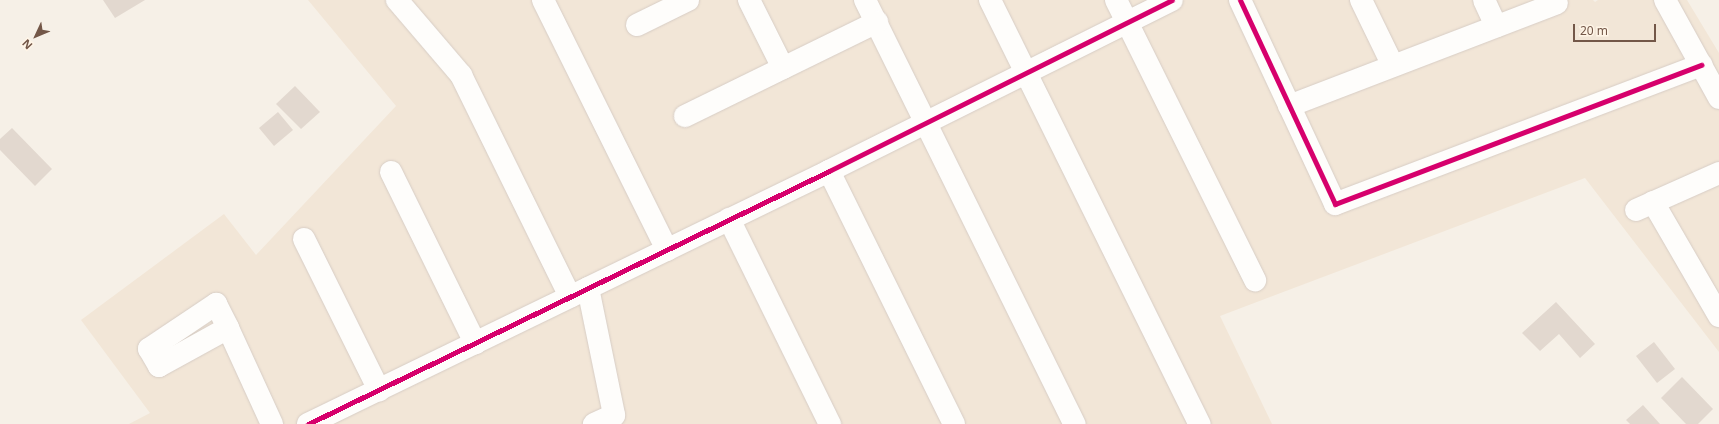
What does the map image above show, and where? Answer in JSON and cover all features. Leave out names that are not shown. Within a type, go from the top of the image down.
[{"type":"street","points":[[397,0],[461,75],[579,292],[614,415],[594,424]]},
{"type":"street","points":[[543,0],[667,250]]},
{"type":"street","points":[[637,25],[688,0]]},
{"type":"street","points":[[749,0],[783,68]]},
{"type":"street","points":[[866,0],[1074,424]]},
{"type":"street","points":[[990,0],[1200,424]]},
{"type":"street","points":[[1116,0],[1255,280]]},
{"type":"street","points":[[308,424],[829,171],[1126,21],[1172,0]]},
{"type":"street","points":[[1240,0],[1336,204],[1701,65]]},
{"type":"street","points":[[1361,0],[1392,66]]},
{"type":"street","points":[[1484,0],[1496,26]]},
{"type":"street","points":[[1665,0],[1719,98]]},
{"type":"street","points":[[1289,106],[1557,3]]},
{"type":"street","points":[[685,116],[876,22]]},
{"type":"street","points":[[829,171],[954,424]]},
{"type":"street","points":[[391,172],[475,343]]},
{"type":"street","points":[[1719,173],[1645,206],[1719,316]]},
{"type":"street","points":[[729,219],[830,424]]},
{"type":"street","points":[[304,239],[378,390]]},
{"type":"street","points":[[228,328],[272,424]]},
{"type":"shaded area","points":[[308,0],[1593,0],[1595,2],[1598,0],[1687,0],[1719,53],[1719,352],[1585,178],[1220,316],[1272,424],[129,424],[150,413],[81,320],[224,214],[256,255],[396,106]]},
{"type":"building","points":[[103,0],[145,0],[115,18]]},
{"type":"building","points":[[295,86],[320,112],[301,129],[276,104]]},
{"type":"building","points":[[278,112],[293,130],[274,146],[259,128]]},
{"type":"building","points":[[12,128],[52,169],[35,186],[0,150],[0,139]]},
{"type":"building","points":[[1556,302],[1595,344],[1580,358],[1559,334],[1540,351],[1522,333]]},
{"type":"building","points":[[1654,342],[1675,369],[1657,383],[1636,356]]},
{"type":"building","points":[[1682,377],[1713,409],[1698,424],[1686,424],[1661,398]]},
{"type":"building","points":[[1643,405],[1660,424],[1630,424],[1626,420]]},
{"type":"cycle path","points":[[308,424],[829,171],[1172,0]]},
{"type":"cycle path","points":[[1240,0],[1335,204],[1701,65]]}]
